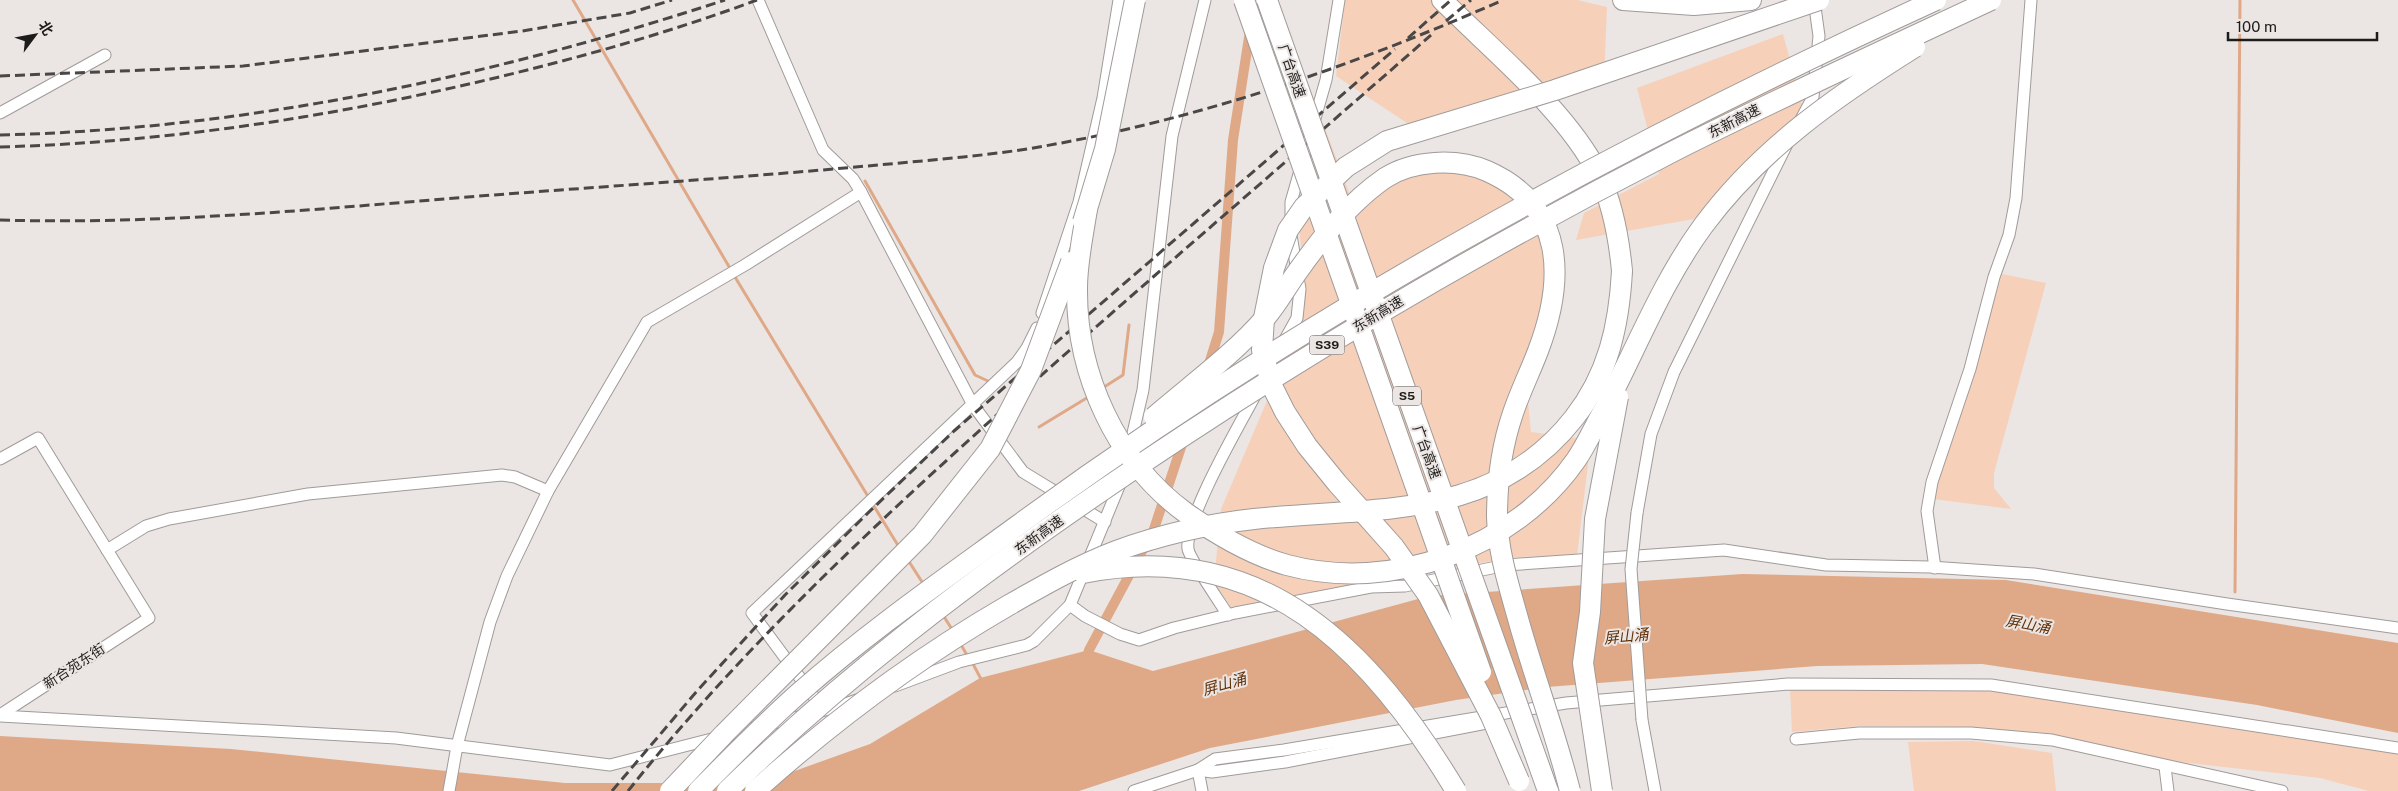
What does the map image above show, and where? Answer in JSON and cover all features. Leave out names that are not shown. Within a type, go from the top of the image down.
[{"type":"highway","points":[[670,791],[922,535],[990,449],[1031,370],[1063,288],[1105,149],[1136,0]]},
{"type":"highway","name":"广台高速","points":[[1244,0],[1520,786]]},
{"type":"highway","name":"广台高速","points":[[1267,0],[1548,791]]},
{"type":"highway","points":[[755,791],[816,739],[896,678],[963,633],[1050,582],[1118,550],[1196,529],[1254,519],[1402,508],[1466,494],[1498,481],[1534,459],[1550,445],[1584,406],[1604,367],[1612,344],[1620,303],[1622,271],[1619,244],[1607,196],[1584,150],[1568,127],[1442,0]]},
{"type":"highway","points":[[1623,0],[1694,5],[1751,0]]},
{"type":"highway","points":[[1520,786],[1491,716],[1428,595],[1398,553],[1307,446],[1285,412],[1272,386],[1262,350],[1264,318],[1272,275],[1288,230],[1304,207],[1339,173],[1360,156],[1387,141],[1555,90],[1819,0]]},
{"type":"highway","name":"东新高速","points":[[698,791],[771,718],[890,618],[1090,472],[1325,321],[1545,194],[1739,93],[1936,0]]},
{"type":"highway","points":[[1087,209],[1077,287],[1079,331],[1089,377],[1105,416],[1146,478],[1171,502],[1208,529],[1286,564],[1353,574],[1386,572],[1435,561],[1491,536],[1536,504],[1557,484],[1577,459],[1629,362],[1660,295],[1693,241],[1719,205],[1765,155],[1812,115],[1839,96],[1991,0]]},
{"type":"highway","name":"东新高速","points":[[727,791],[833,693],[891,645],[1044,531],[1158,452],[1274,378],[1407,297],[1607,186],[1760,108],[1991,0]]},
{"type":"highway","points":[[1090,472],[1248,336],[1268,315],[1326,234],[1354,204],[1387,177],[1408,168],[1430,163],[1461,163],[1502,177],[1537,207],[1551,240],[1555,266],[1554,291],[1549,318],[1512,414],[1506,438],[1497,518],[1500,550],[1507,583],[1558,744],[1570,791]]},
{"type":"highway","points":[[1602,791],[1584,663],[1590,612],[1590,574],[1595,519],[1610,434],[1629,362]]},
{"type":"highway","points":[[1050,582],[1098,570],[1124,567],[1161,567],[1211,573],[1233,579],[1283,600],[1313,620],[1357,658],[1412,724],[1456,791]]},
{"type":"street","points":[[758,0],[822,150],[853,179],[861,192],[973,405],[1023,472],[1105,522]]},
{"type":"street","points":[[824,711],[752,613],[1023,356],[1034,336],[1080,202],[1104,98],[1119,0]]},
{"type":"street","points":[[0,715],[396,738],[610,765],[824,711],[959,662],[1027,646],[1070,605],[1121,485],[1144,390],[1172,136],[1205,0]]},
{"type":"street","points":[[1228,615],[1188,550],[1190,526],[1223,455],[1297,318],[1300,289],[1291,235],[1291,202],[1326,80],[1339,0]]},
{"type":"street","points":[[1656,791],[1642,720],[1631,569],[1637,513],[1651,434],[1674,372],[1774,168],[1813,96],[1820,36],[1814,0]]},
{"type":"street","points":[[1935,568],[1927,511],[1932,482],[1970,369],[1994,277],[2009,235],[2016,198],[2031,0]]},
{"type":"street","points":[[0,113],[105,55]]},
{"type":"street","points":[[449,791],[454,762],[490,622],[507,576],[548,491],[648,322],[746,265],[861,192]]},
{"type":"street","points":[[0,459],[38,438],[107,550],[157,521],[308,494],[502,475],[515,477],[548,491]]},
{"type":"street","name":"新合苑东街","points":[[0,715],[149,618],[107,550]]},
{"type":"street","points":[[1070,605],[1085,616],[1120,634],[1133,640],[1144,640],[1174,628],[1228,615],[1371,587],[1405,586],[1506,565],[1724,550],[1826,565],[1935,568],[2034,574],[2398,628]]},
{"type":"street","points":[[1134,791],[1198,770],[1212,772],[1286,762],[1524,716],[1566,703],[1788,684],[1991,685],[2398,748]]},
{"type":"street","points":[[1796,739],[1859,732],[1971,733],[2052,740],[2165,767],[2282,791]]},
{"type":"street","points":[[2165,767],[2168,791]]},
{"type":"street","points":[[1198,770],[1202,791]]},
{"type":"shaded area","points":[[1345,0],[1577,0],[1607,7],[1604,80],[1413,127],[1336,76]]},
{"type":"shaded area","points":[[1783,34],[1803,108],[1694,219],[1576,240],[1584,213],[1659,174],[1637,88]]},
{"type":"shaded area","points":[[1323,123],[1350,195],[1431,169],[1486,176],[1515,195],[1546,247],[1547,303],[1524,362],[1531,432],[1591,440],[1577,555],[1515,557],[1231,607],[1214,582],[1221,509],[1303,316],[1306,286],[1299,229]]},
{"type":"shaded area","points":[[2002,274],[2046,283],[1994,473],[1994,488],[2011,509],[1933,499]]},
{"type":"shaded area","points":[[1790,689],[2006,692],[2398,753],[2398,791],[2369,791],[2320,778],[2171,761],[2055,735],[1970,727],[1860,726],[1792,732]]},
{"type":"shaded area","points":[[1974,741],[2052,753],[2056,791],[1914,791],[1908,742]]},
{"type":"water","name":"屏山涌","points":[[1742,574],[2006,580],[2398,643],[2398,733],[2257,705],[1982,664],[1817,666],[1547,687],[1456,700],[1210,748],[1079,791],[0,791],[0,736],[231,749],[565,783],[761,783],[870,744],[980,678],[1089,650],[1153,671],[1429,596]]},
{"type":"waterway","points":[[573,0],[738,282],[869,498]]},
{"type":"waterway","points":[[2235,592],[2240,0]]},
{"type":"waterway","points":[[1208,367],[1219,332],[1233,140],[1250,31]]},
{"type":"waterway","points":[[865,181],[975,375],[988,381]]},
{"type":"waterway","points":[[1101,389],[1123,375],[1129,325]]},
{"type":"waterway","points":[[1039,427],[1090,396]]},
{"type":"waterway","points":[[1086,662],[1089,650],[1154,529],[1195,405]]},
{"type":"waterway","points":[[872,503],[899,547]]},
{"type":"waterway","points":[[908,560],[924,585]]},
{"type":"waterway","points":[[943,615],[953,631]]},
{"type":"waterway","points":[[960,643],[968,657]]},
{"type":"waterway","points":[[972,662],[982,681]]},
{"type":"railway","points":[[0,76],[243,66],[522,31],[630,13],[672,0]]},
{"type":"railway","points":[[0,135],[93,131],[185,122],[276,110],[367,94],[458,75],[547,53],[637,28],[725,0]]},
{"type":"railway","points":[[0,147],[64,144],[191,133],[254,125],[379,103],[567,60],[663,32],[757,0]]},
{"type":"railway","points":[[1408,38],[1451,0]]},
{"type":"railway","points":[[1446,21],[1471,0]]},
{"type":"railway","points":[[0,220],[127,220],[253,214],[822,170],[967,157],[1027,149],[1089,138],[1150,124],[1270,90],[1388,48],[1503,0]]},
{"type":"railway","points":[[628,791],[716,688],[859,542],[1062,357],[1431,35]]},
{"type":"railway","points":[[612,791],[697,691],[785,595],[954,431],[1395,49]]}]
